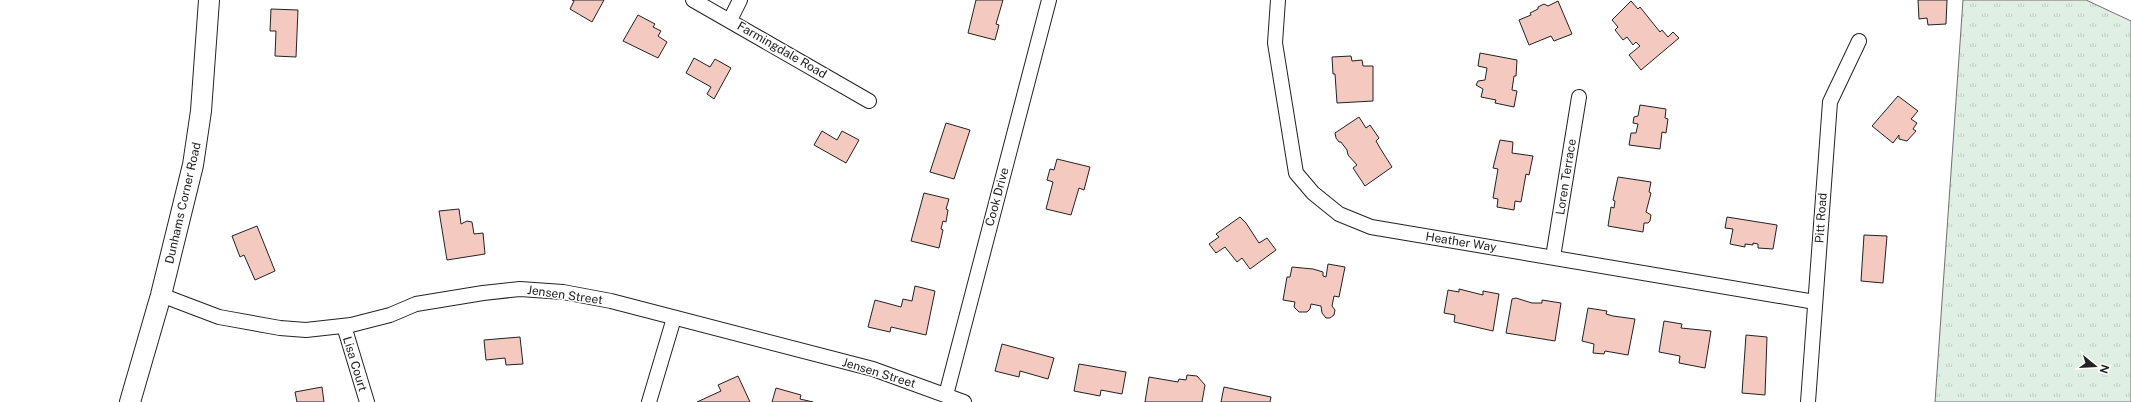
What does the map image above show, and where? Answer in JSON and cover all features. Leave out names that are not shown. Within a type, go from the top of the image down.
[{"type":"street","name":"Dunhams Corner Road","points":[[130,402],[161,295],[193,165],[202,111],[209,0]]},
{"type":"street","name":"Farmingdale Road","points":[[693,0],[869,101]]},
{"type":"street","points":[[730,20],[740,0]]},
{"type":"street","name":"Cook Drive","points":[[946,395],[1049,0]]},
{"type":"street","name":"Heather Way","points":[[1278,0],[1275,43],[1296,173],[1313,193],[1339,214],[1371,227],[1815,302]]},
{"type":"street","name":"Pitt Road","points":[[1808,402],[1830,102],[1859,41]]},
{"type":"street","name":"Loren Terrace","points":[[1553,257],[1579,97]]},
{"type":"street","name":"Jensen Street","points":[[161,295],[219,317],[280,328],[306,330],[344,326],[390,315],[416,304],[483,293],[520,289],[570,294],[610,301],[873,369],[964,402]]},
{"type":"street","points":[[650,402],[674,318]]},
{"type":"street","name":"Lisa Court","points":[[344,326],[366,402]]},
{"type":"green space","points":[[1963,0],[2086,0],[2131,21],[2131,402],[1935,402]]},
{"type":"building","points":[[572,0],[604,0],[592,22],[570,9],[574,1]]},
{"type":"building","points":[[976,0],[1003,0],[996,24],[999,25],[995,40],[968,33]]},
{"type":"building","points":[[1918,0],[1947,0],[1946,24],[1928,25],[1927,18],[1919,19]]},
{"type":"building","points":[[1558,1],[1572,34],[1554,41],[1551,36],[1529,45],[1519,20],[1531,15],[1530,13],[1544,4],[1548,6]]},
{"type":"building","points":[[1631,1],[1638,9],[1640,7],[1660,32],[1662,30],[1668,37],[1673,32],[1679,38],[1641,70],[1629,55],[1640,46],[1636,42],[1633,45],[1627,37],[1623,40],[1615,30],[1618,27],[1612,20]]},
{"type":"building","points":[[271,9],[298,10],[296,57],[275,56],[276,31],[270,31]]},
{"type":"building","points":[[638,15],[655,24],[653,27],[661,31],[658,36],[667,42],[658,58],[623,41]]},
{"type":"building","points":[[1480,53],[1517,60],[1516,76],[1514,76],[1512,90],[1517,91],[1514,107],[1495,103],[1496,100],[1481,97],[1483,89],[1476,85],[1478,81],[1485,80],[1487,68],[1478,66]]},
{"type":"building","points":[[1351,56],[1352,61],[1362,60],[1363,66],[1373,66],[1373,101],[1337,103],[1332,57]]},
{"type":"building","points":[[694,58],[710,67],[715,59],[731,68],[714,99],[707,94],[711,87],[686,73]]},
{"type":"building","points":[[1898,96],[1918,111],[1911,119],[1917,123],[1913,129],[1916,131],[1907,141],[1899,139],[1899,135],[1893,143],[1872,126]]},
{"type":"building","points":[[1640,105],[1666,109],[1665,118],[1668,119],[1666,133],[1662,132],[1660,149],[1629,145],[1631,133],[1636,133],[1638,124],[1633,123],[1634,117],[1638,116]]},
{"type":"building","points":[[1359,117],[1366,128],[1370,125],[1379,138],[1376,141],[1392,167],[1365,186],[1353,168],[1357,165],[1348,155],[1347,150],[1341,142],[1339,142],[1336,138],[1335,133]]},
{"type":"building","points":[[946,123],[970,130],[954,179],[930,172]]},
{"type":"building","points":[[822,131],[837,140],[842,131],[859,140],[846,163],[814,145]]},
{"type":"building","points":[[1500,140],[1513,142],[1512,153],[1533,156],[1529,175],[1526,174],[1521,202],[1515,201],[1514,210],[1497,207],[1498,199],[1493,198],[1498,169],[1493,168]]},
{"type":"building","points":[[1057,159],[1090,167],[1084,190],[1079,188],[1071,215],[1046,209],[1053,182],[1047,180],[1050,169],[1054,170]]},
{"type":"building","points":[[1618,177],[1651,182],[1649,192],[1651,193],[1646,212],[1651,215],[1650,221],[1648,223],[1644,223],[1643,232],[1608,226],[1611,207],[1614,208],[1615,201],[1613,200]]},
{"type":"building","points":[[924,193],[949,199],[946,209],[948,210],[946,222],[943,221],[941,229],[943,230],[939,248],[911,241]]},
{"type":"building","points":[[459,209],[461,224],[467,221],[472,222],[474,234],[483,233],[485,254],[447,260],[439,211]]},
{"type":"building","points":[[1240,217],[1246,223],[1259,243],[1267,238],[1276,250],[1250,269],[1242,258],[1237,262],[1225,247],[1216,253],[1209,244],[1219,237],[1216,234]]},
{"type":"building","points":[[1727,217],[1777,225],[1773,249],[1758,248],[1758,244],[1753,243],[1753,245],[1745,244],[1745,247],[1730,244],[1733,229],[1725,228]]},
{"type":"building","points":[[257,226],[275,271],[255,280],[244,255],[240,257],[232,236]]},
{"type":"building","points":[[1864,235],[1887,236],[1883,283],[1861,281]]},
{"type":"building","points":[[1328,264],[1345,267],[1339,297],[1334,296],[1332,306],[1335,310],[1334,315],[1330,318],[1326,318],[1322,313],[1321,306],[1311,304],[1310,309],[1307,312],[1299,312],[1294,307],[1295,302],[1283,300],[1287,277],[1290,277],[1292,267],[1313,269],[1323,272],[1323,276],[1326,277]]},
{"type":"building","points":[[915,286],[935,291],[926,335],[891,327],[890,332],[868,327],[875,300],[901,307],[903,299],[912,301]]},
{"type":"building","points":[[1459,289],[1483,295],[1483,291],[1499,294],[1493,331],[1454,322],[1455,315],[1444,313],[1448,290],[1459,292]]},
{"type":"building","points":[[1516,298],[1532,303],[1542,303],[1542,300],[1561,303],[1555,341],[1506,333],[1512,299]]},
{"type":"building","points":[[1588,308],[1607,311],[1606,314],[1613,316],[1635,319],[1628,355],[1605,351],[1604,354],[1593,353],[1594,344],[1582,341]]},
{"type":"building","points":[[1664,321],[1682,324],[1681,328],[1711,331],[1705,368],[1679,363],[1680,356],[1659,352]]},
{"type":"building","points":[[1746,335],[1767,337],[1765,395],[1742,393]]},
{"type":"building","points":[[520,337],[523,364],[506,365],[505,358],[486,360],[484,340]]},
{"type":"building","points":[[1002,344],[1054,358],[1048,379],[1020,371],[1019,377],[995,371]]},
{"type":"building","points":[[1079,364],[1126,372],[1122,394],[1101,390],[1100,396],[1074,391]]},
{"type":"building","points":[[1187,375],[1197,376],[1205,385],[1202,402],[1145,402],[1149,377],[1178,382],[1179,379],[1186,380]]},
{"type":"building","points":[[738,376],[750,402],[697,402],[721,391],[718,385]]},
{"type":"building","points":[[322,387],[324,402],[297,402],[295,392]]},
{"type":"building","points":[[1224,387],[1271,397],[1270,402],[1221,402]]},
{"type":"building","points":[[776,388],[801,395],[800,399],[813,402],[772,402]]}]
